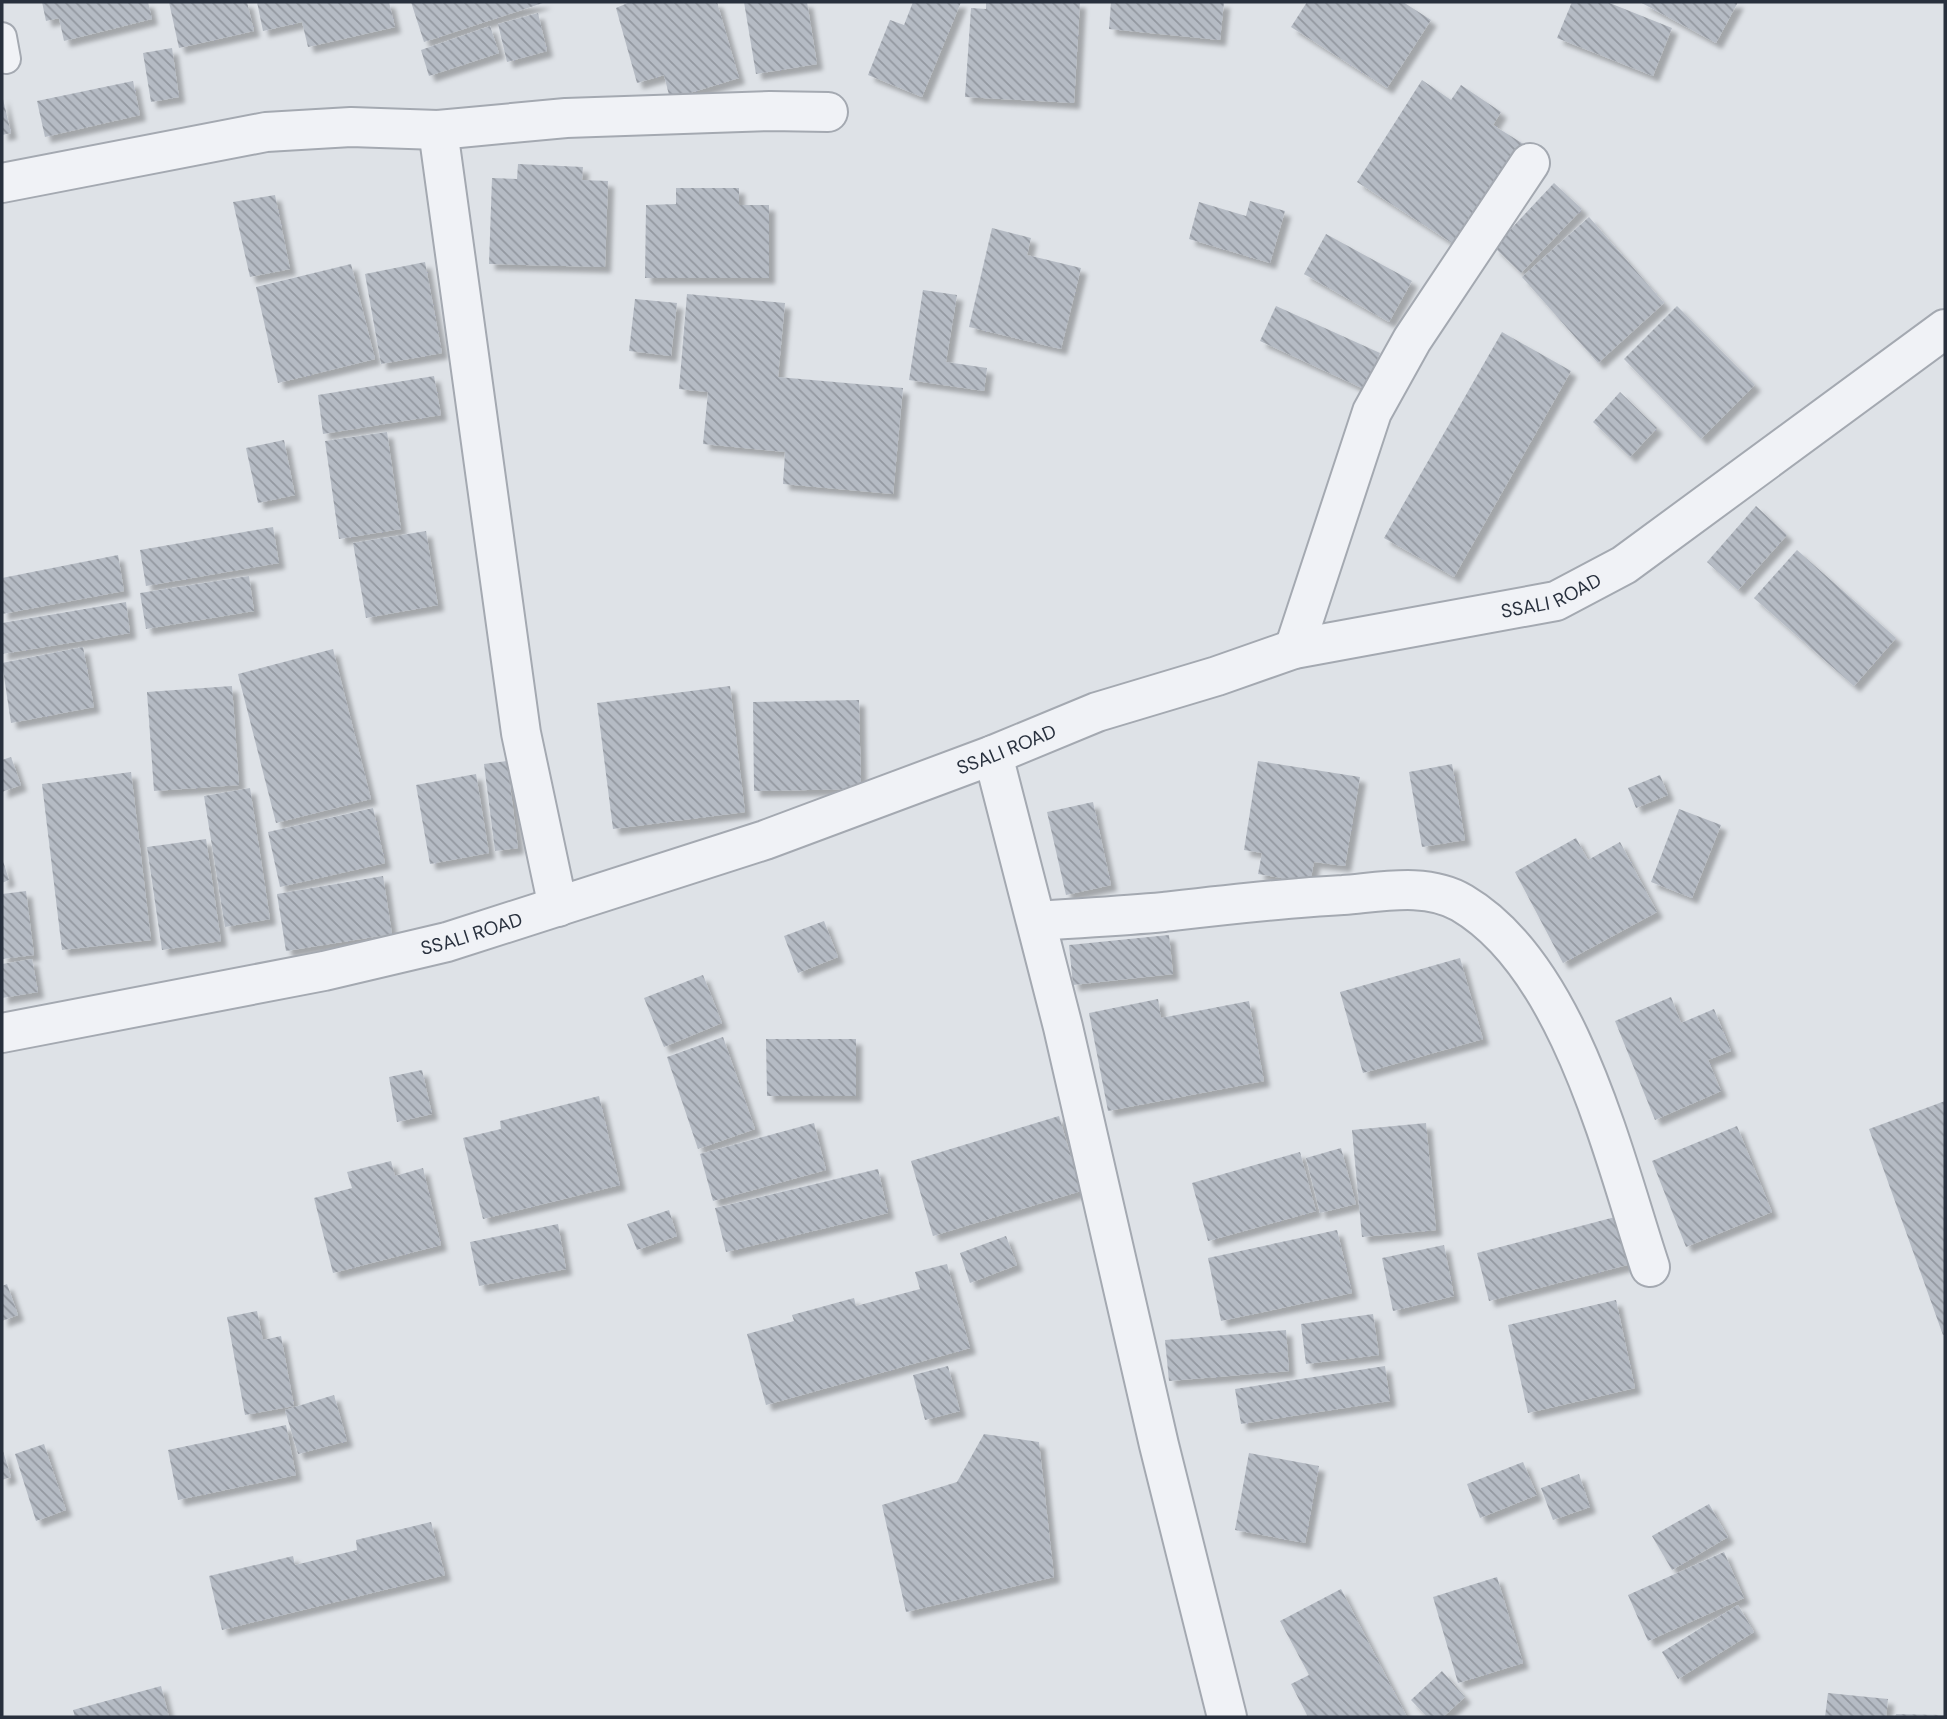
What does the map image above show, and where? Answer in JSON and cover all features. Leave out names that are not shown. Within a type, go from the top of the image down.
[{"type":"street","points":[[2,183],[267,132],[363,127],[438,130],[566,118],[770,111],[828,112]]},
{"type":"street","points":[[438,130],[521,733],[558,907]]},
{"type":"street","points":[[1294,649],[1372,412],[1412,340],[1530,163]]},
{"type":"street","name":"SSALI ROAD","points":[[2,1034],[324,971],[447,942],[765,840],[993,755],[1097,712],[1217,676],[1294,649],[1556,601],[1624,565],[1945,329]]},
{"type":"street","points":[[993,755],[1037,921],[1159,1445],[1227,1717]]},
{"type":"street","points":[[1037,921],[1161,912],[1273,898],[1389,891],[1429,891],[1462,902],[1502,935],[1546,992],[1581,1058],[1650,1267]]},
{"type":"building","points":[[42,2],[148,2],[152,19],[64,41],[59,18],[46,21]]},
{"type":"building","points":[[169,2],[247,2],[254,31],[179,48]]},
{"type":"building","points":[[257,2],[389,2],[395,27],[308,47],[302,22],[263,31]]},
{"type":"building","points":[[411,2],[546,2],[424,42]]},
{"type":"building","points":[[630,2],[717,2],[739,78],[670,99],[664,75],[637,83],[616,8]]},
{"type":"building","points":[[744,2],[807,2],[817,64],[756,74]]},
{"type":"building","points":[[913,2],[961,2],[922,97],[868,75],[890,20],[904,25]]},
{"type":"building","points":[[986,2],[1080,2],[1074,103],[965,97],[971,8],[986,9]]},
{"type":"building","points":[[1111,2],[1224,2],[1220,40],[1109,29]]},
{"type":"building","points":[[1307,2],[1403,2],[1431,20],[1387,88],[1291,27]]},
{"type":"building","points":[[1572,2],[1607,2],[1672,28],[1653,76],[1557,38]]},
{"type":"building","points":[[1640,2],[1738,2],[1716,43]]},
{"type":"building","points":[[538,13],[547,51],[507,62],[498,24]]},
{"type":"building","points":[[490,26],[499,53],[429,76],[421,50]]},
{"type":"building","points":[[172,48],[179,97],[151,102],[143,53]]},
{"type":"building","points":[[1422,80],[1451,100],[1461,85],[1501,112],[1493,125],[1528,147],[1463,250],[1357,182]]},
{"type":"building","points":[[133,81],[140,115],[45,137],[37,101]]},
{"type":"building","points":[[2,95],[11,133],[2,135]]},
{"type":"building","points":[[518,164],[583,167],[582,180],[608,181],[605,267],[489,264],[492,178],[517,179]]},
{"type":"building","points":[[1554,183],[1582,209],[1521,273],[1494,247]]},
{"type":"building","points":[[676,188],[739,188],[739,205],[769,205],[769,278],[645,278],[646,205],[676,204]]},
{"type":"building","points":[[275,195],[290,269],[250,277],[233,202]]},
{"type":"building","points":[[1250,201],[1285,211],[1270,263],[1189,239],[1199,202],[1246,216]]},
{"type":"building","points":[[1589,217],[1664,303],[1598,363],[1522,277]]},
{"type":"building","points":[[992,228],[1031,238],[1027,255],[1081,268],[1061,349],[969,327]]},
{"type":"building","points":[[1326,234],[1412,281],[1389,322],[1304,274]]},
{"type":"building","points":[[425,262],[442,353],[381,364],[365,274]]},
{"type":"building","points":[[351,264],[375,359],[278,383],[256,287]]},
{"type":"building","points":[[923,290],[957,295],[946,362],[987,368],[984,391],[909,380]]},
{"type":"building","points":[[687,294],[785,303],[778,377],[903,388],[893,494],[783,484],[785,452],[703,444],[708,392],[679,389]]},
{"type":"building","points":[[635,299],[677,303],[671,356],[629,351]]},
{"type":"building","points":[[1276,306],[1380,353],[1364,389],[1260,341]]},
{"type":"building","points":[[1677,306],[1755,385],[1701,439],[1624,359]]},
{"type":"building","points":[[1502,332],[1571,371],[1454,577],[1384,538]]},
{"type":"building","points":[[434,376],[441,415],[323,434],[318,395]]},
{"type":"building","points":[[1620,392],[1657,428],[1630,457],[1593,422]]},
{"type":"building","points":[[387,432],[401,529],[339,539],[325,441]]},
{"type":"building","points":[[284,440],[295,495],[258,503],[246,448]]},
{"type":"building","points":[[1756,506],[1787,535],[1738,590],[1707,562]]},
{"type":"building","points":[[273,527],[279,563],[146,586],[140,550]]},
{"type":"building","points":[[426,531],[438,605],[366,618],[353,543]]},
{"type":"building","points":[[1797,550],[1896,638],[1854,686],[1754,598]]},
{"type":"building","points":[[118,555],[124,591],[2,614],[2,578]]},
{"type":"building","points":[[249,576],[254,611],[146,629],[140,593]]},
{"type":"building","points":[[126,602],[130,633],[2,654],[2,623]]},
{"type":"building","points":[[83,647],[94,707],[11,723],[2,663]]},
{"type":"building","points":[[333,649],[371,799],[276,823],[238,674]]},
{"type":"building","points":[[232,686],[239,785],[154,791],[147,692]]},
{"type":"building","points":[[730,686],[745,812],[613,829],[597,703]]},
{"type":"building","points":[[859,700],[861,789],[754,791],[753,702]]},
{"type":"building","points":[[11,757],[21,785],[2,792],[2,760]]},
{"type":"building","points":[[507,761],[518,848],[495,851],[484,764]]},
{"type":"building","points":[[1258,761],[1360,777],[1345,866],[1314,862],[1310,883],[1258,874],[1262,853],[1244,850]]},
{"type":"building","points":[[1452,764],[1465,840],[1422,847],[1409,772]]},
{"type":"building","points":[[131,772],[151,940],[62,950],[42,784]]},
{"type":"building","points":[[476,774],[489,853],[430,864],[416,785]]},
{"type":"building","points":[[1660,775],[1668,795],[1636,808],[1628,788]]},
{"type":"building","points":[[250,788],[270,919],[225,927],[204,796]]},
{"type":"building","points":[[1093,802],[1111,885],[1066,895],[1047,812]]},
{"type":"building","points":[[373,808],[385,863],[280,887],[268,832]]},
{"type":"building","points":[[1679,809],[1721,825],[1692,898],[1651,882]]},
{"type":"building","points":[[1576,838],[1588,860],[1620,842],[1657,912],[1563,963],[1515,872]]},
{"type":"building","points":[[206,839],[221,941],[162,950],[147,847]]},
{"type":"building","points":[[2,858],[9,880],[2,883]]},
{"type":"building","points":[[383,876],[392,934],[286,951],[277,894]]},
{"type":"building","points":[[26,891],[34,955],[2,959],[2,894]]},
{"type":"building","points":[[824,921],[838,957],[798,973],[784,936]]},
{"type":"building","points":[[1169,935],[1173,974],[1073,985],[1069,945]]},
{"type":"building","points":[[1460,958],[1483,1039],[1363,1073],[1340,992]]},
{"type":"building","points":[[32,959],[38,992],[2,998],[2,964]]},
{"type":"building","points":[[703,975],[722,1023],[664,1047],[644,998]]},
{"type":"building","points":[[1671,997],[1681,1023],[1714,1009],[1731,1051],[1708,1060],[1721,1091],[1655,1120],[1615,1021]]},
{"type":"building","points":[[1158,999],[1161,1018],[1249,1001],[1264,1081],[1108,1111],[1089,1013]]},
{"type":"building","points":[[723,1037],[755,1129],[698,1149],[667,1057]]},
{"type":"building","points":[[766,1039],[856,1039],[856,1096],[767,1096]]},
{"type":"building","points":[[422,1070],[432,1114],[397,1122],[389,1077]]},
{"type":"building","points":[[599,1096],[620,1185],[483,1219],[463,1138],[501,1129],[500,1121]]},
{"type":"building","points":[[1945,1101],[1945,1334],[1943,1335],[1869,1129]]},
{"type":"building","points":[[1059,1116],[1081,1191],[933,1236],[911,1161]]},
{"type":"building","points":[[814,1123],[826,1170],[713,1201],[700,1154]]},
{"type":"building","points":[[1426,1123],[1436,1230],[1362,1237],[1352,1130]]},
{"type":"building","points":[[1737,1126],[1772,1212],[1686,1247],[1652,1161]]},
{"type":"building","points":[[1341,1148],[1356,1204],[1320,1213],[1306,1158]]},
{"type":"building","points":[[1300,1152],[1316,1211],[1208,1241],[1192,1183]]},
{"type":"building","points":[[391,1161],[395,1176],[423,1168],[441,1245],[333,1273],[314,1198],[352,1188],[347,1172]]},
{"type":"building","points":[[878,1169],[888,1213],[726,1252],[715,1208]]},
{"type":"building","points":[[669,1210],[677,1236],[637,1250],[627,1224]]},
{"type":"building","points":[[1619,1216],[1631,1264],[1489,1301],[1477,1253]]},
{"type":"building","points":[[558,1224],[566,1269],[479,1286],[470,1242]]},
{"type":"building","points":[[1337,1230],[1352,1293],[1221,1321],[1208,1258]]},
{"type":"building","points":[[1006,1236],[1017,1265],[970,1283],[960,1253]]},
{"type":"building","points":[[1444,1245],[1454,1296],[1393,1311],[1382,1258]]},
{"type":"building","points":[[947,1264],[970,1348],[766,1405],[747,1334],[794,1321],[792,1315],[854,1298],[856,1306],[920,1289],[915,1272]]},
{"type":"building","points":[[7,1284],[18,1315],[2,1321],[2,1286]]},
{"type":"building","points":[[1616,1300],[1635,1388],[1528,1413],[1508,1325]]},
{"type":"building","points":[[257,1311],[263,1340],[281,1336],[294,1406],[245,1415],[227,1317]]},
{"type":"building","points":[[1373,1314],[1379,1355],[1306,1364],[1301,1324]]},
{"type":"building","points":[[1286,1330],[1289,1371],[1169,1381],[1165,1340]]},
{"type":"building","points":[[948,1366],[960,1411],[925,1420],[913,1375]]},
{"type":"building","points":[[1385,1366],[1390,1401],[1241,1424],[1235,1389]]},
{"type":"building","points":[[334,1395],[347,1441],[298,1454],[285,1410]]},
{"type":"building","points":[[286,1425],[296,1475],[178,1500],[168,1450]]},
{"type":"building","points":[[984,1434],[1039,1442],[1054,1577],[906,1612],[882,1505],[957,1482]]},
{"type":"building","points":[[44,1444],[66,1510],[36,1521],[15,1454]]},
{"type":"building","points":[[2,1448],[11,1477],[2,1480]]},
{"type":"building","points":[[1249,1453],[1319,1466],[1305,1543],[1235,1530]]},
{"type":"building","points":[[1523,1462],[1537,1495],[1480,1518],[1467,1484]]},
{"type":"building","points":[[1579,1474],[1590,1507],[1553,1520],[1541,1488]]},
{"type":"building","points":[[1709,1504],[1728,1537],[1672,1570],[1652,1536]]},
{"type":"building","points":[[431,1522],[445,1575],[222,1630],[209,1576],[293,1556],[295,1565],[357,1550],[356,1540]]},
{"type":"building","points":[[1724,1552],[1744,1598],[1648,1641],[1628,1595]]},
{"type":"building","points":[[1497,1577],[1523,1663],[1458,1683],[1433,1597]]},
{"type":"building","points":[[1341,1589],[1407,1717],[1308,1717],[1291,1684],[1309,1675],[1280,1621]]},
{"type":"building","points":[[1738,1605],[1754,1632],[1678,1679],[1662,1652]]},
{"type":"building","points":[[1442,1671],[1465,1697],[1443,1717],[1427,1717],[1411,1700]]},
{"type":"building","points":[[161,1686],[169,1717],[75,1717],[73,1710]]},
{"type":"building","points":[[1828,1693],[1888,1699],[1886,1717],[1825,1717]]},
{"type":"building","points":[[1896,1714],[1945,1715],[1945,1717],[1895,1717]]}]
